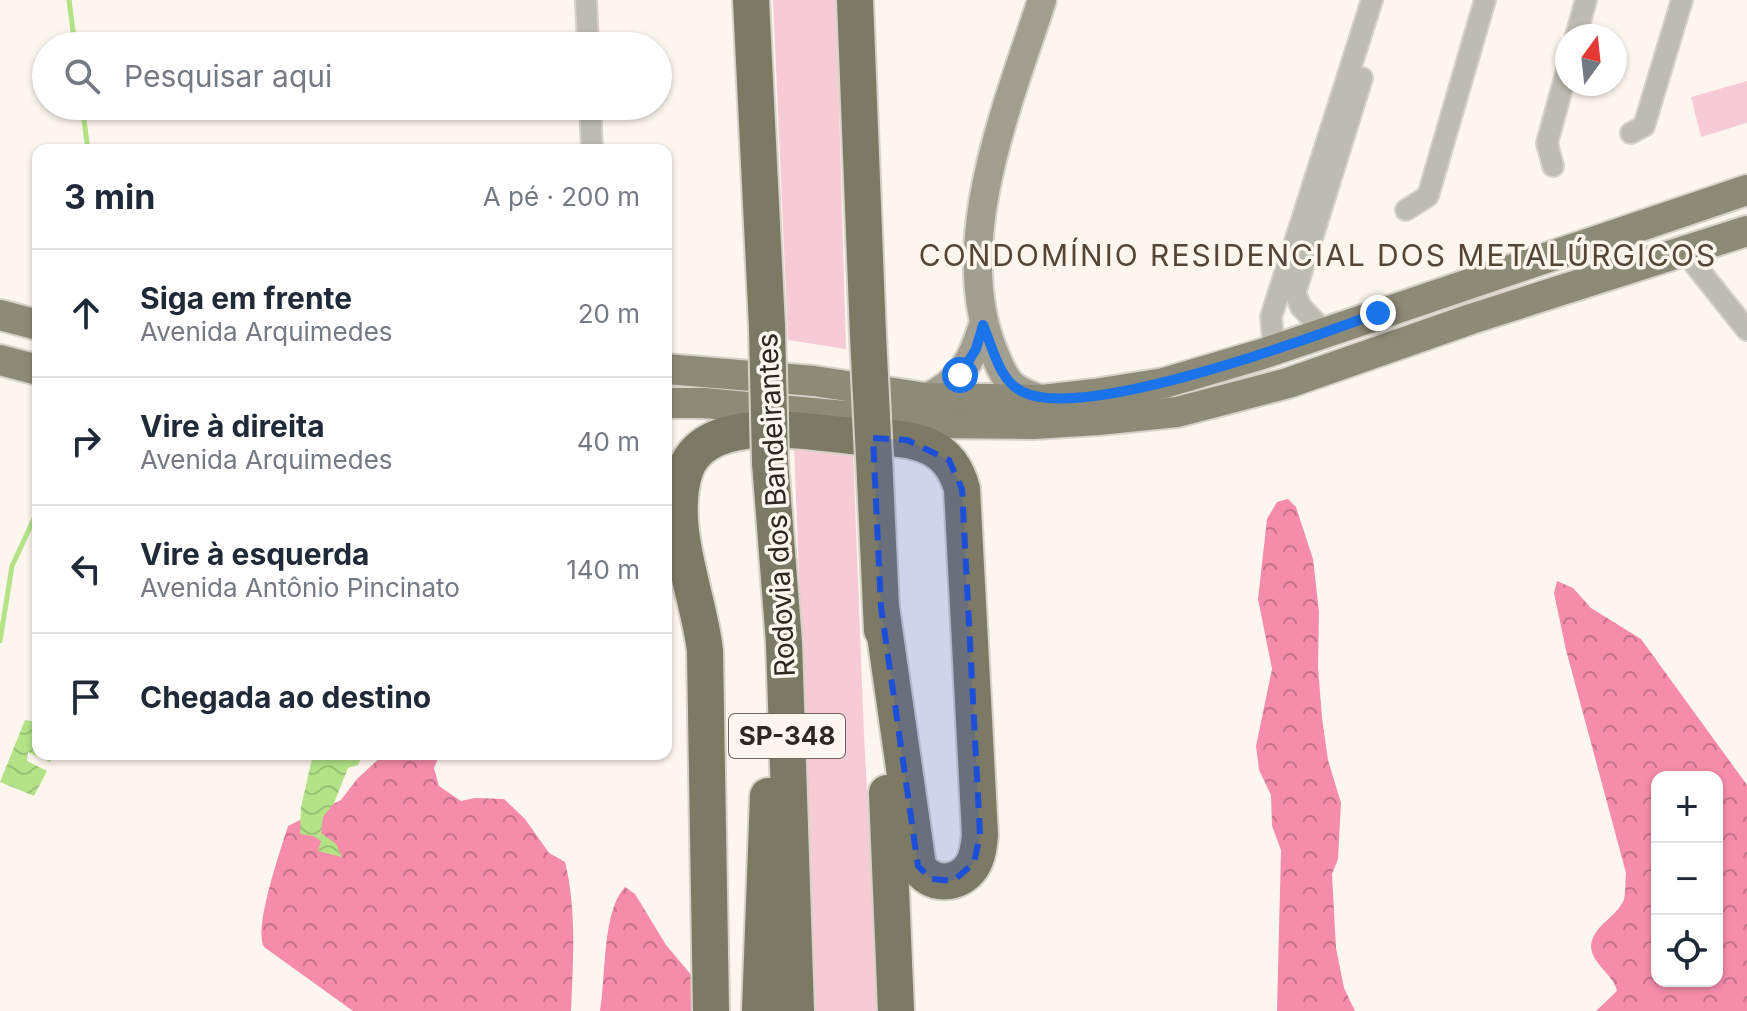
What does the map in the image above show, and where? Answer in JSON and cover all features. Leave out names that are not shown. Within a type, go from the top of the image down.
[{"type":"highway","name":"Rodovia dos Bandeirantes","points":[[751,0],[767,327],[770,462],[784,643],[796,1011]]},
{"type":"highway","name":"SP-348","points":[[855,0],[896,1011]]},
{"type":"highway","points":[[711,1011],[705,651],[702,625],[685,557],[681,514],[683,482],[696,453],[710,442],[728,435],[775,430],[918,443],[949,460],[962,489],[980,835],[974,863],[966,874],[953,881],[931,879],[918,866],[881,607]]},
{"type":"highway","points":[[760,1011],[771,746],[784,643]]},
{"type":"highway","points":[[892,922],[910,986],[913,1011]]},
{"type":"main road","points":[[1042,0],[981,211],[978,268],[983,325],[1002,371],[1011,384],[1042,400]]},
{"type":"main road","points":[[672,369],[814,381],[926,398],[1042,400],[1164,383],[1326,333],[1747,190]]},
{"type":"main road","points":[[672,403],[704,403],[921,423],[1033,424],[1177,412],[1288,383],[1471,319],[1747,231]]},
{"type":"main road","points":[[0,315],[32,323]]},
{"type":"main road","points":[[926,398],[946,388],[960,375],[976,349],[983,325]]},
{"type":"main road","points":[[1274,349],[1295,363],[1330,369]]},
{"type":"main road","points":[[0,360],[32,368]]},
{"type":"street","points":[[586,0],[587,32]]},
{"type":"street","points":[[1274,349],[1271,317],[1372,0]]},
{"type":"street","points":[[1326,333],[1301,307],[1295,293],[1386,0]]},
{"type":"street","points":[[1406,210],[1428,196],[1485,0]]},
{"type":"street","points":[[1579,24],[1586,0]]},
{"type":"street","points":[[1631,133],[1644,126],[1682,0]]},
{"type":"street","points":[[1553,166],[1547,143],[1560,96]]},
{"type":"street","points":[[591,120],[592,144]]},
{"type":"street","points":[[1684,251],[1747,330]]},
{"type":"highlighted area","points":[[873,438],[907,440],[949,460],[962,489],[980,835],[974,863],[953,881],[931,879],[918,866],[881,607]]},
{"type":"shaded area","points":[[773,0],[836,0],[846,349],[788,340]]},
{"type":"shaded area","points":[[1747,81],[1747,123],[1701,137],[1691,97]]},
{"type":"shaded area","points":[[794,446],[853,451],[879,1011],[816,1011]]},
{"type":"green space","points":[[1288,499],[1296,507],[1313,559],[1319,612],[1318,667],[1322,718],[1328,760],[1341,803],[1338,859],[1332,874],[1336,948],[1344,988],[1355,1011],[1277,1011],[1281,850],[1272,826],[1271,795],[1259,770],[1256,746],[1272,669],[1258,599],[1267,519],[1277,502]]},
{"type":"green space","points":[[1557,581],[1573,588],[1591,608],[1641,639],[1747,785],[1747,1011],[1596,1011],[1617,991],[1592,953],[1592,940],[1621,905],[1625,896],[1626,873],[1566,650],[1554,593]]},
{"type":"green space","points":[[378,760],[437,760],[434,768],[439,786],[461,801],[504,799],[525,819],[549,853],[565,862],[573,917],[571,1011],[353,1011],[264,947],[262,923],[265,906],[288,826],[341,800]]},
{"type":"green space","points":[[625,887],[635,894],[666,945],[693,977],[700,1011],[600,1011],[612,912]]},
{"type":"water","points":[[25,720],[32,721],[32,754],[28,752],[27,761],[47,771],[34,796],[0,782]]},
{"type":"water","points":[[312,760],[360,760],[358,765],[348,768],[334,803],[323,817],[321,833],[336,844],[342,857],[318,851],[321,841],[300,834],[301,807]]},
{"type":"waterway","points":[[69,0],[73,32]]},
{"type":"waterway","points":[[84,120],[87,144]]},
{"type":"waterway","points":[[0,641],[12,566],[32,523]]},
{"type":"district","name":"CONDOMÍNIO RESIDENCIAL DOS METALÚRGICOS","points":[[1318,256]]},
{"type":"route","points":[[960,375],[976,349],[983,325],[1002,371],[1011,384],[1042,400],[1164,383],[1262,354],[1378,313]]}]
